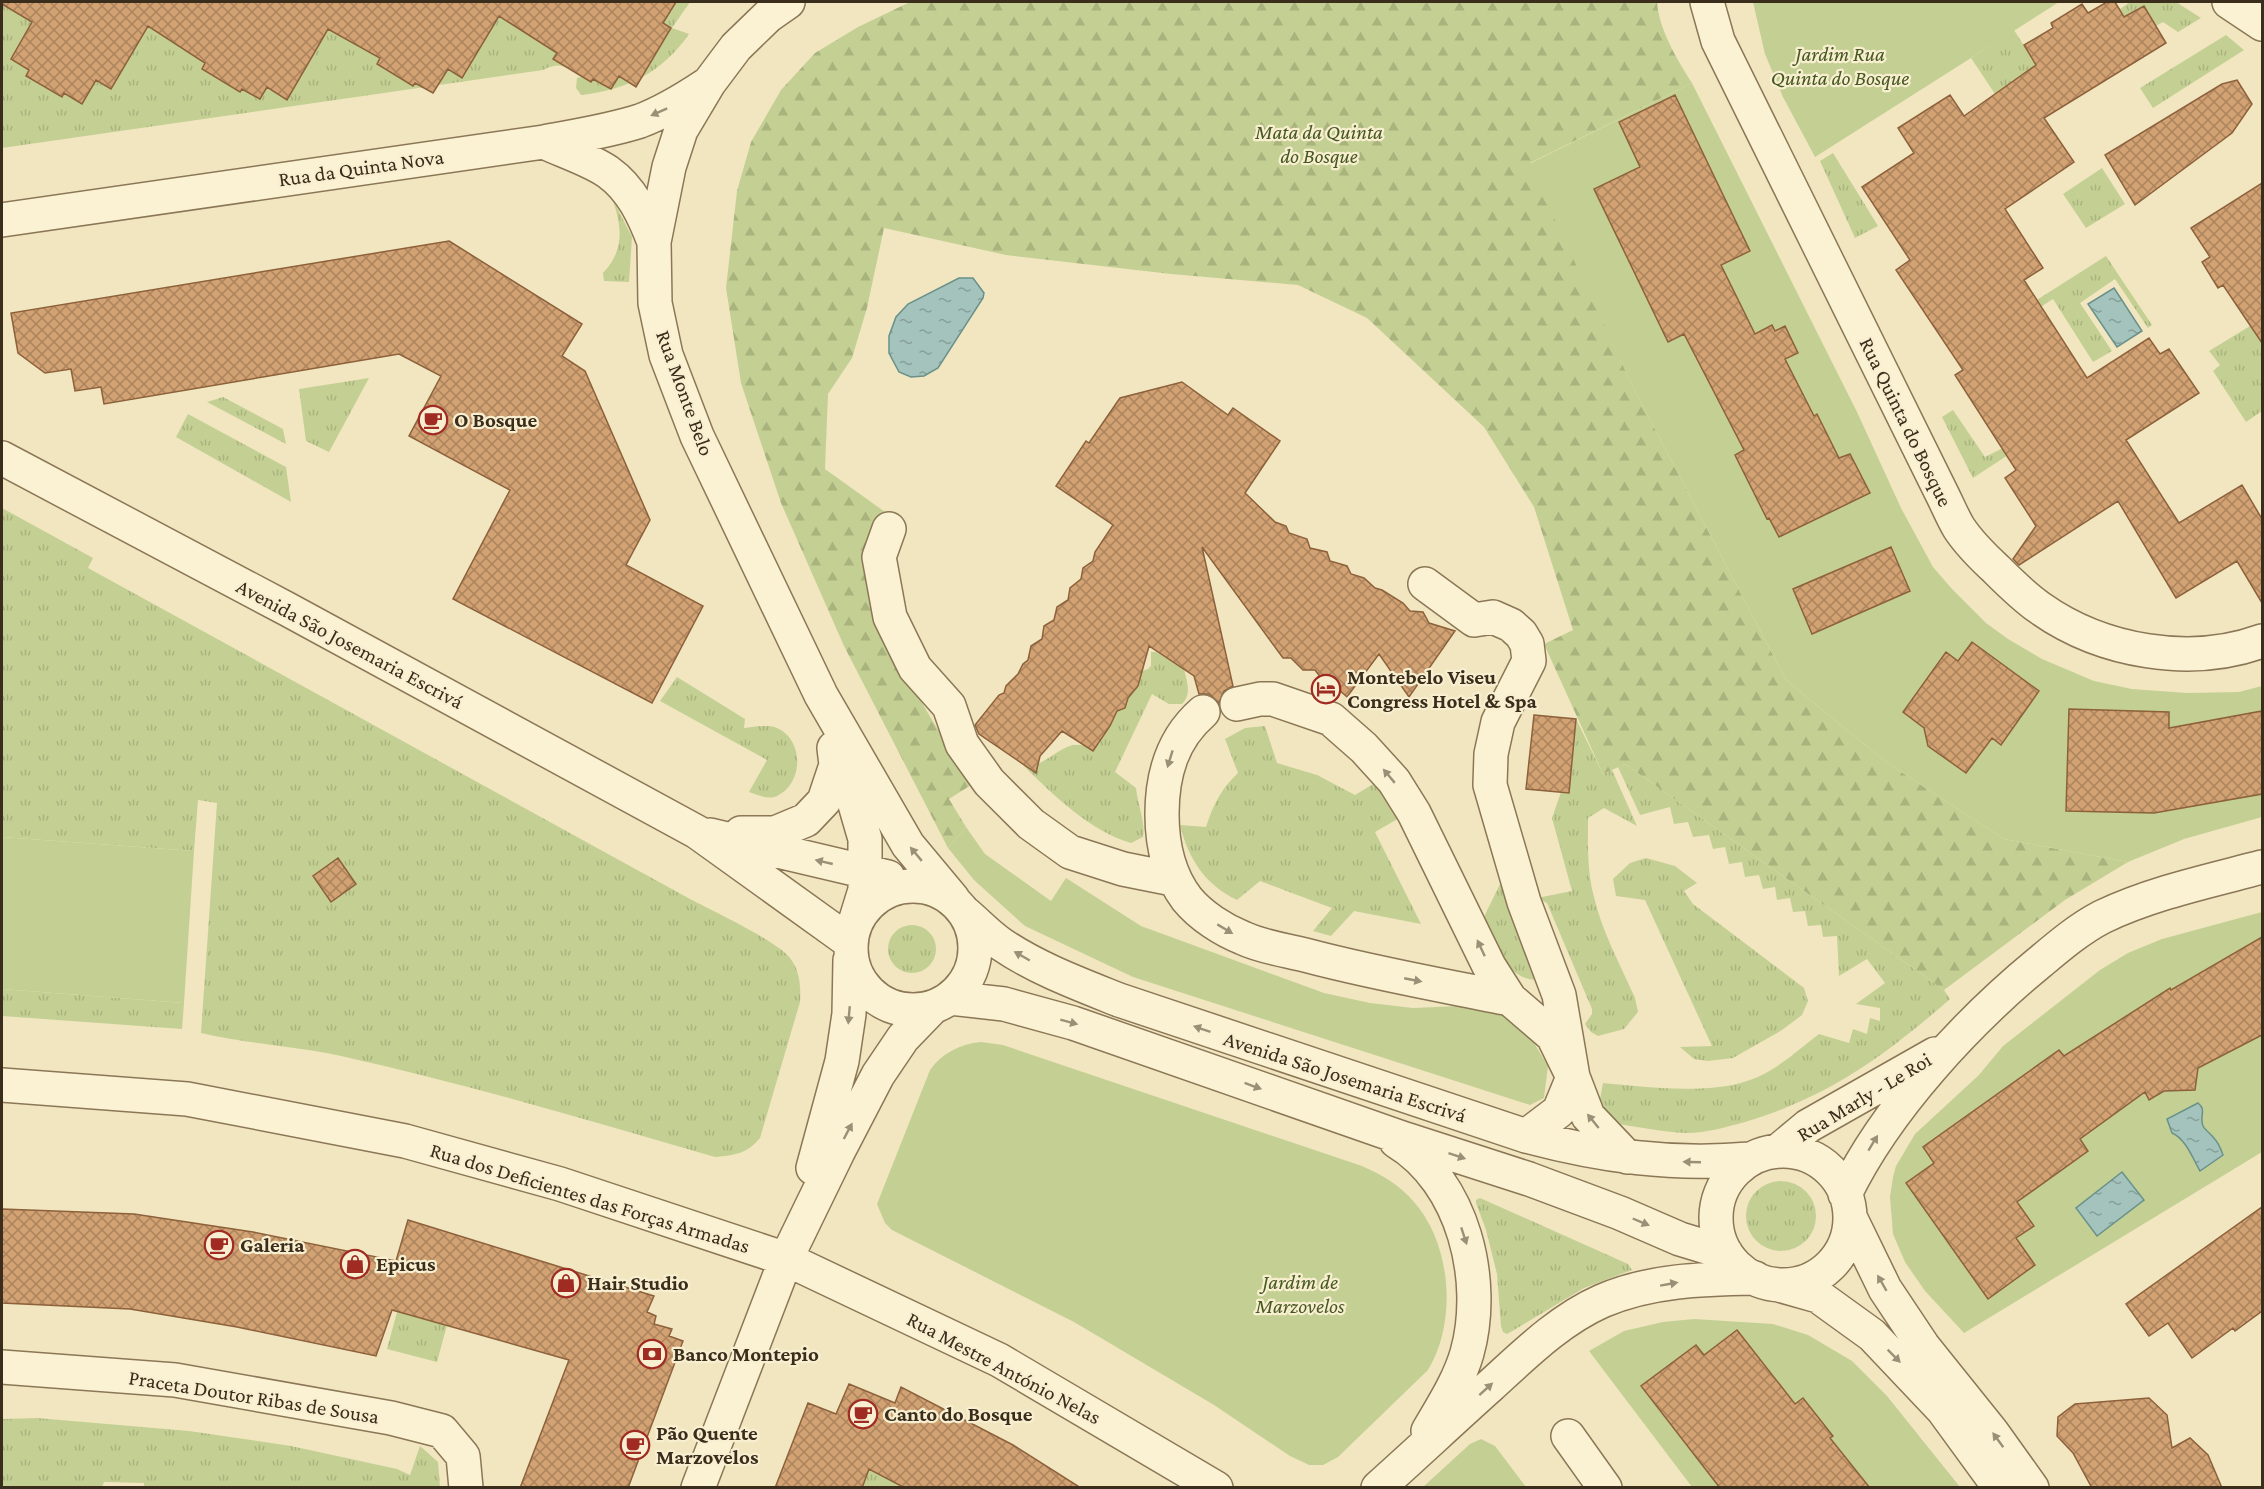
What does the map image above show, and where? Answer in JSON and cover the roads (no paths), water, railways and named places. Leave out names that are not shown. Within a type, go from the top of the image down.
[{"type":"street","name":"Rua Monte Belo","points":[[788,2],[768,16],[736,47],[709,83],[681,130],[667,178],[654,242],[655,303],[666,355],[697,436],[821,694],[908,845],[959,906]]},
{"type":"street","name":"Rua Quinta do Bosque","points":[[1707,2],[1718,41],[1960,529],[2012,585],[2041,609],[2075,628],[2111,643],[2169,652],[2214,653],[2262,641]]},
{"type":"street","points":[[2229,2],[2262,24]]},
{"type":"street","name":"Rua da Quinta Nova","points":[[2,219],[596,133],[641,120],[675,105],[709,83]]},
{"type":"street","points":[[544,142],[667,178]]},
{"type":"street","points":[[544,142],[608,172],[629,192],[645,219],[654,242]]},
{"type":"street","name":"Avenida São Josemaria Escrivá","points":[[2,458],[287,609],[697,832],[851,943]]},
{"type":"street","points":[[889,530],[879,557],[890,617],[915,668],[949,706],[962,744],[989,782],[1031,825],[1070,852],[1123,869],[1173,879]]},
{"type":"street","points":[[1425,584],[1474,620],[1493,617],[1511,625],[1521,634],[1527,644],[1529,661],[1498,722],[1491,754],[1491,785],[1524,902],[1559,995],[1573,1077],[1559,1111],[1526,1136]]},
{"type":"street","name":"Rua Monte Belo","points":[[786,1259],[842,1061],[849,1014],[851,943],[865,890],[865,839],[821,694]]},
{"type":"street","points":[[1237,704],[1260,699],[1274,699],[1331,720],[1364,748],[1394,781],[1414,813],[1489,966],[1510,999],[1553,1036],[1573,1077],[1588,1116],[1627,1156]]},
{"type":"street","points":[[1203,712],[1182,734],[1171,753],[1162,798],[1162,840],[1173,879],[1189,901],[1208,918],[1244,939],[1358,969],[1510,999]]},
{"type":"street","name":"Rua Monte Belo","points":[[697,832],[775,833],[806,820],[824,801],[836,765],[832,729]]},
{"type":"street","name":"Avenida São Josemaria Escrivá","points":[[697,832],[921,885]]},
{"type":"street","name":"Rua Marly - Le Roi","points":[[1847,1206],[1881,1131],[1953,1045],[2015,983],[2066,940],[2101,918],[2133,904],[2262,867]]},
{"type":"street","points":[[698,1488],[786,1259],[878,1075],[903,1038],[963,985],[972,968],[975,950],[973,931],[959,906],[938,890],[921,885],[904,885],[888,890],[861,913],[851,943],[856,974],[866,989],[880,1001],[897,1008],[915,1011],[942,1002]]},
{"type":"street","name":"Avenida São Josemaria Escrivá","points":[[959,906],[1000,944],[1067,979],[1119,1000],[1526,1136],[1576,1150],[1652,1160],[1707,1162],[1764,1155]]},
{"type":"street","name":"Avenida São Josemaria Escrivá","points":[[942,1002],[1004,1004],[1073,1023],[1376,1129],[1529,1179],[1620,1213],[1680,1239],[1726,1253]]},
{"type":"street","name":"Rua Marly - Le Roi","points":[[1764,1155],[1808,1126],[1953,1045]]},
{"type":"street","name":"Rua dos Deficientes das Forças Armadas","points":[[2,1085],[187,1099],[405,1141],[560,1184],[786,1259]]},
{"type":"street","points":[[1376,1129],[1404,1145],[1423,1163],[1442,1187],[1457,1213],[1467,1244],[1473,1277],[1475,1304],[1472,1332],[1466,1356],[1440,1410],[1412,1457]]},
{"type":"street","points":[[2000,1488],[1943,1410],[1872,1335],[1818,1296],[1764,1281],[1739,1267],[1726,1253],[1719,1236],[1716,1219],[1718,1201],[1725,1184],[1736,1169],[1764,1155],[1795,1152],[1818,1162],[1837,1179],[1885,1288],[1923,1346],[1992,1432],[2032,1488]]},
{"type":"street","points":[[1378,1488],[1513,1365],[1570,1317],[1602,1301],[1634,1290],[1680,1281],[1799,1282],[1811,1278],[1831,1264],[1845,1242],[1847,1206]]},
{"type":"street","name":"Rua Mestre António Nelas","points":[[786,1259],[999,1360],[1216,1488]]},
{"type":"street","name":"Praceta Doutor Ribas de Sousa","points":[[2,1367],[175,1380],[391,1418],[442,1431],[463,1456],[466,1488]]},
{"type":"street","points":[[1568,1436],[1605,1488]]},
{"type":"water","points":[[959,278],[973,278],[984,293],[983,298],[938,368],[924,376],[911,377],[899,372],[889,353],[889,336],[896,317],[908,304]]},
{"type":"water","points":[[2114,288],[2142,331],[2117,347],[2088,304]]},
{"type":"water","points":[[2198,1103],[2202,1108],[2203,1126],[2216,1141],[2223,1155],[2200,1171],[2185,1144],[2172,1133],[2167,1119]]},
{"type":"water","points":[[2122,1172],[2144,1200],[2097,1236],[2076,1208]]},
{"type":"place","name":"O Bosque","points":[[433,420]]},
{"type":"place","name":"Montebelo Viseu Congress Hotel & Spa","points":[[1326,689]]},
{"type":"place","name":"Galeria","points":[[219,1245]]},
{"type":"place","name":"Epicus","points":[[355,1264]]},
{"type":"place","name":"Hair Studio","points":[[566,1283]]},
{"type":"place","name":"Banco Montepio","points":[[652,1354]]},
{"type":"place","name":"Canto do Bosque","points":[[863,1414]]},
{"type":"place","name":"Pão Quente Marzovelos","points":[[635,1445]]},
{"type":"park label","name":"Jardim Rua Quinta do Bosque","points":[[1840,66]]},
{"type":"park label","name":"Mata da Quinta do Bosque","points":[[1319,144]]},
{"type":"park label","name":"Jardim de Marzovelos","points":[[1300,1294]]}]
